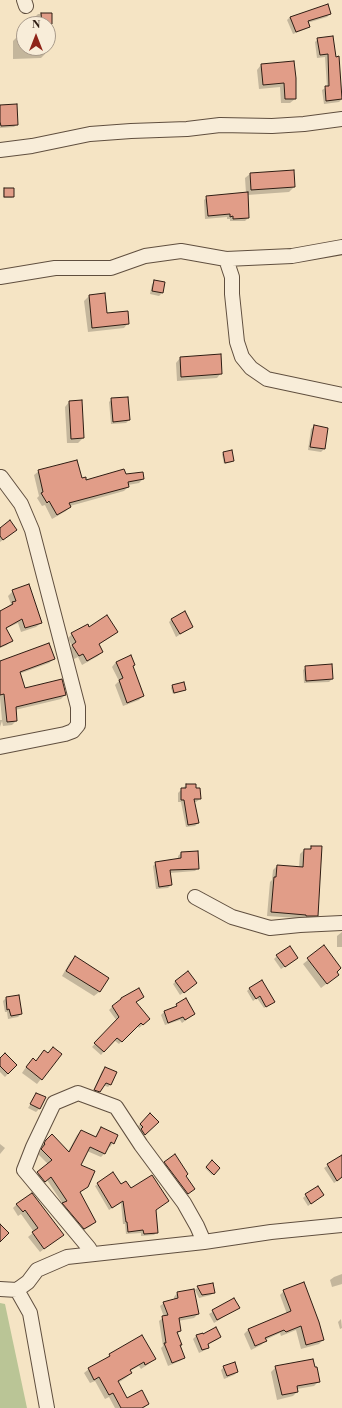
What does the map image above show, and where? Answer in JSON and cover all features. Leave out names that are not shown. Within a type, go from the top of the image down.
[{"type":"street","points":[[0,150],[131,130],[187,129],[220,126],[272,126],[342,119]]},
{"type":"street","points":[[0,277],[55,268],[112,268],[145,256],[181,251],[226,259],[292,256],[342,247]]},
{"type":"street","points":[[226,259],[232,277],[232,294],[237,342],[242,357],[251,368],[267,379],[342,394]]},
{"type":"street","points":[[0,476],[21,504],[32,530],[78,707],[78,725],[73,731],[65,734],[0,747]]},
{"type":"street","points":[[194,897],[232,917],[270,928],[342,923]]},
{"type":"street","points":[[92,1254],[89,1248],[24,1170],[54,1103],[78,1093],[116,1106],[141,1145],[184,1203],[198,1226],[204,1242]]},
{"type":"street","points":[[0,1289],[17,1290],[28,1282],[37,1270],[67,1257],[204,1242],[271,1232],[342,1225]]},
{"type":"street","points":[[17,1290],[30,1313],[47,1408]]},
{"type":"green space","points":[[0,1303],[5,1304],[27,1408],[0,1408]]},
{"type":"building","points":[[328,4],[331,14],[308,21],[310,27],[296,32],[290,17]]},
{"type":"building","points":[[41,13],[52,13],[52,16],[41,16]]},
{"type":"building","points":[[333,36],[336,57],[339,56],[342,99],[326,101],[325,86],[329,86],[328,54],[320,55],[317,38]]},
{"type":"building","points":[[294,61],[296,99],[285,99],[284,83],[263,85],[261,64]]},
{"type":"building","points":[[17,104],[18,125],[1,126],[0,105]]},
{"type":"building","points":[[294,170],[295,187],[251,190],[250,173]]},
{"type":"building","points":[[4,188],[14,188],[14,197],[4,197]]},
{"type":"building","points":[[248,192],[249,218],[233,219],[233,216],[230,217],[230,214],[208,216],[206,196]]},
{"type":"building","points":[[154,280],[165,282],[163,293],[152,291]]},
{"type":"building","points":[[105,293],[107,313],[128,311],[129,324],[92,328],[89,295]]},
{"type":"building","points":[[221,354],[222,374],[181,377],[180,357]]},
{"type":"building","points":[[128,397],[130,420],[113,422],[111,398]]},
{"type":"building","points":[[82,400],[84,438],[71,439],[69,401]]},
{"type":"building","points":[[314,425],[328,428],[325,449],[310,447]]},
{"type":"building","points":[[232,450],[234,461],[225,463],[223,452]]},
{"type":"building","points":[[77,460],[82,478],[86,477],[86,480],[124,469],[126,474],[143,472],[144,479],[128,482],[129,487],[69,503],[71,507],[57,515],[49,501],[47,503],[41,493],[43,492],[38,470]]},
{"type":"building","points":[[10,520],[17,530],[3,540],[0,536],[0,528]]},
{"type":"building","points":[[29,584],[42,623],[25,628],[22,619],[6,628],[13,641],[0,647],[0,611],[13,604],[12,602],[16,601],[12,590]]},
{"type":"building","points":[[185,611],[193,627],[180,634],[171,619]]},
{"type":"building","points":[[107,615],[118,632],[99,644],[103,652],[87,661],[83,654],[79,656],[72,645],[76,642],[71,633],[88,624],[89,627]]},
{"type":"building","points":[[49,643],[55,659],[20,672],[25,688],[62,679],[66,695],[16,707],[17,721],[7,722],[4,694],[0,695],[0,661]]},
{"type":"building","points":[[131,655],[135,665],[133,666],[144,696],[127,703],[119,680],[123,678],[116,662]]},
{"type":"building","points":[[332,664],[333,679],[306,681],[305,666]]},
{"type":"building","points":[[184,682],[186,690],[174,693],[172,685]]},
{"type":"building","points":[[186,784],[196,784],[196,788],[200,788],[201,799],[194,799],[199,823],[188,825],[184,800],[181,800],[181,788],[186,788]]},
{"type":"building","points":[[311,846],[322,846],[318,916],[271,912],[274,877],[276,877],[277,865],[303,867],[304,849],[311,849]]},
{"type":"building","points":[[198,851],[199,869],[170,870],[172,885],[159,887],[155,862],[181,858],[181,852]]},
{"type":"building","points":[[324,945],[341,968],[337,972],[339,975],[327,984],[307,958]]},
{"type":"building","points":[[290,946],[298,958],[285,967],[276,955]]},
{"type":"building","points":[[75,956],[109,978],[100,992],[66,971]]},
{"type":"building","points":[[188,971],[197,983],[184,993],[175,981]]},
{"type":"building","points":[[262,980],[275,1002],[266,1007],[260,996],[256,999],[249,988]]},
{"type":"building","points":[[139,988],[144,997],[136,1002],[150,1019],[143,1025],[141,1023],[122,1042],[117,1038],[104,1052],[94,1043],[119,1017],[112,1006],[121,998]]},
{"type":"building","points":[[19,995],[22,1014],[11,1016],[9,1009],[7,1010],[6,997]]},
{"type":"building","points":[[186,998],[195,1014],[185,1020],[183,1017],[168,1023],[164,1011],[177,1006],[176,1004]]},
{"type":"building","points":[[53,1047],[62,1054],[42,1080],[26,1067],[33,1058],[36,1061],[44,1050],[48,1053]]},
{"type":"building","points":[[5,1053],[17,1065],[8,1074],[0,1066],[0,1058]]},
{"type":"building","points":[[105,1067],[117,1072],[111,1085],[106,1083],[100,1092],[94,1090]]},
{"type":"building","points":[[36,1093],[46,1097],[40,1109],[30,1104]]},
{"type":"building","points":[[150,1113],[159,1122],[145,1135],[141,1129],[143,1127],[140,1124]]},
{"type":"building","points":[[101,1127],[118,1135],[114,1144],[111,1142],[105,1154],[90,1147],[81,1165],[95,1171],[88,1187],[80,1192],[96,1222],[84,1229],[62,1203],[67,1201],[51,1177],[45,1182],[37,1172],[52,1160],[41,1149],[46,1140],[52,1134],[69,1152],[81,1130],[96,1137]]},
{"type":"building","points":[[175,1154],[188,1174],[186,1176],[195,1189],[188,1194],[164,1162]]},
{"type":"building","points":[[342,1155],[342,1177],[337,1181],[327,1164]]},
{"type":"building","points":[[212,1160],[220,1168],[214,1175],[206,1167]]},
{"type":"building","points":[[113,1172],[121,1184],[126,1181],[131,1188],[152,1175],[169,1201],[156,1210],[158,1233],[144,1234],[143,1230],[128,1232],[123,1201],[112,1208],[97,1183]]},
{"type":"building","points":[[318,1186],[324,1195],[311,1204],[305,1194]]},
{"type":"building","points":[[32,1193],[64,1235],[44,1249],[32,1232],[38,1228],[25,1210],[23,1212],[16,1204]]},
{"type":"building","points":[[0,1224],[9,1233],[0,1242]]},
{"type":"building","points":[[304,1282],[324,1340],[306,1345],[301,1326],[286,1332],[284,1330],[265,1338],[267,1341],[255,1346],[248,1329],[291,1311],[283,1290]]},
{"type":"building","points":[[213,1283],[215,1293],[202,1295],[197,1286]]},
{"type":"building","points":[[194,1289],[199,1314],[179,1318],[181,1331],[177,1332],[185,1358],[172,1363],[164,1343],[166,1343],[162,1316],[168,1315],[163,1302],[178,1298],[177,1292]]},
{"type":"building","points":[[234,1298],[240,1308],[217,1320],[212,1310]]},
{"type":"building","points":[[216,1327],[221,1337],[208,1344],[209,1348],[202,1350],[196,1335],[203,1334]]},
{"type":"building","points":[[142,1335],[156,1359],[145,1365],[144,1362],[130,1370],[132,1373],[118,1381],[127,1398],[142,1390],[149,1404],[142,1408],[121,1408],[113,1393],[109,1395],[99,1377],[94,1380],[88,1368],[110,1356],[109,1354]]},
{"type":"building","points":[[313,1359],[315,1367],[317,1367],[320,1382],[297,1386],[298,1392],[282,1395],[275,1366]]},
{"type":"building","points":[[235,1362],[238,1372],[227,1376],[223,1366]]}]
